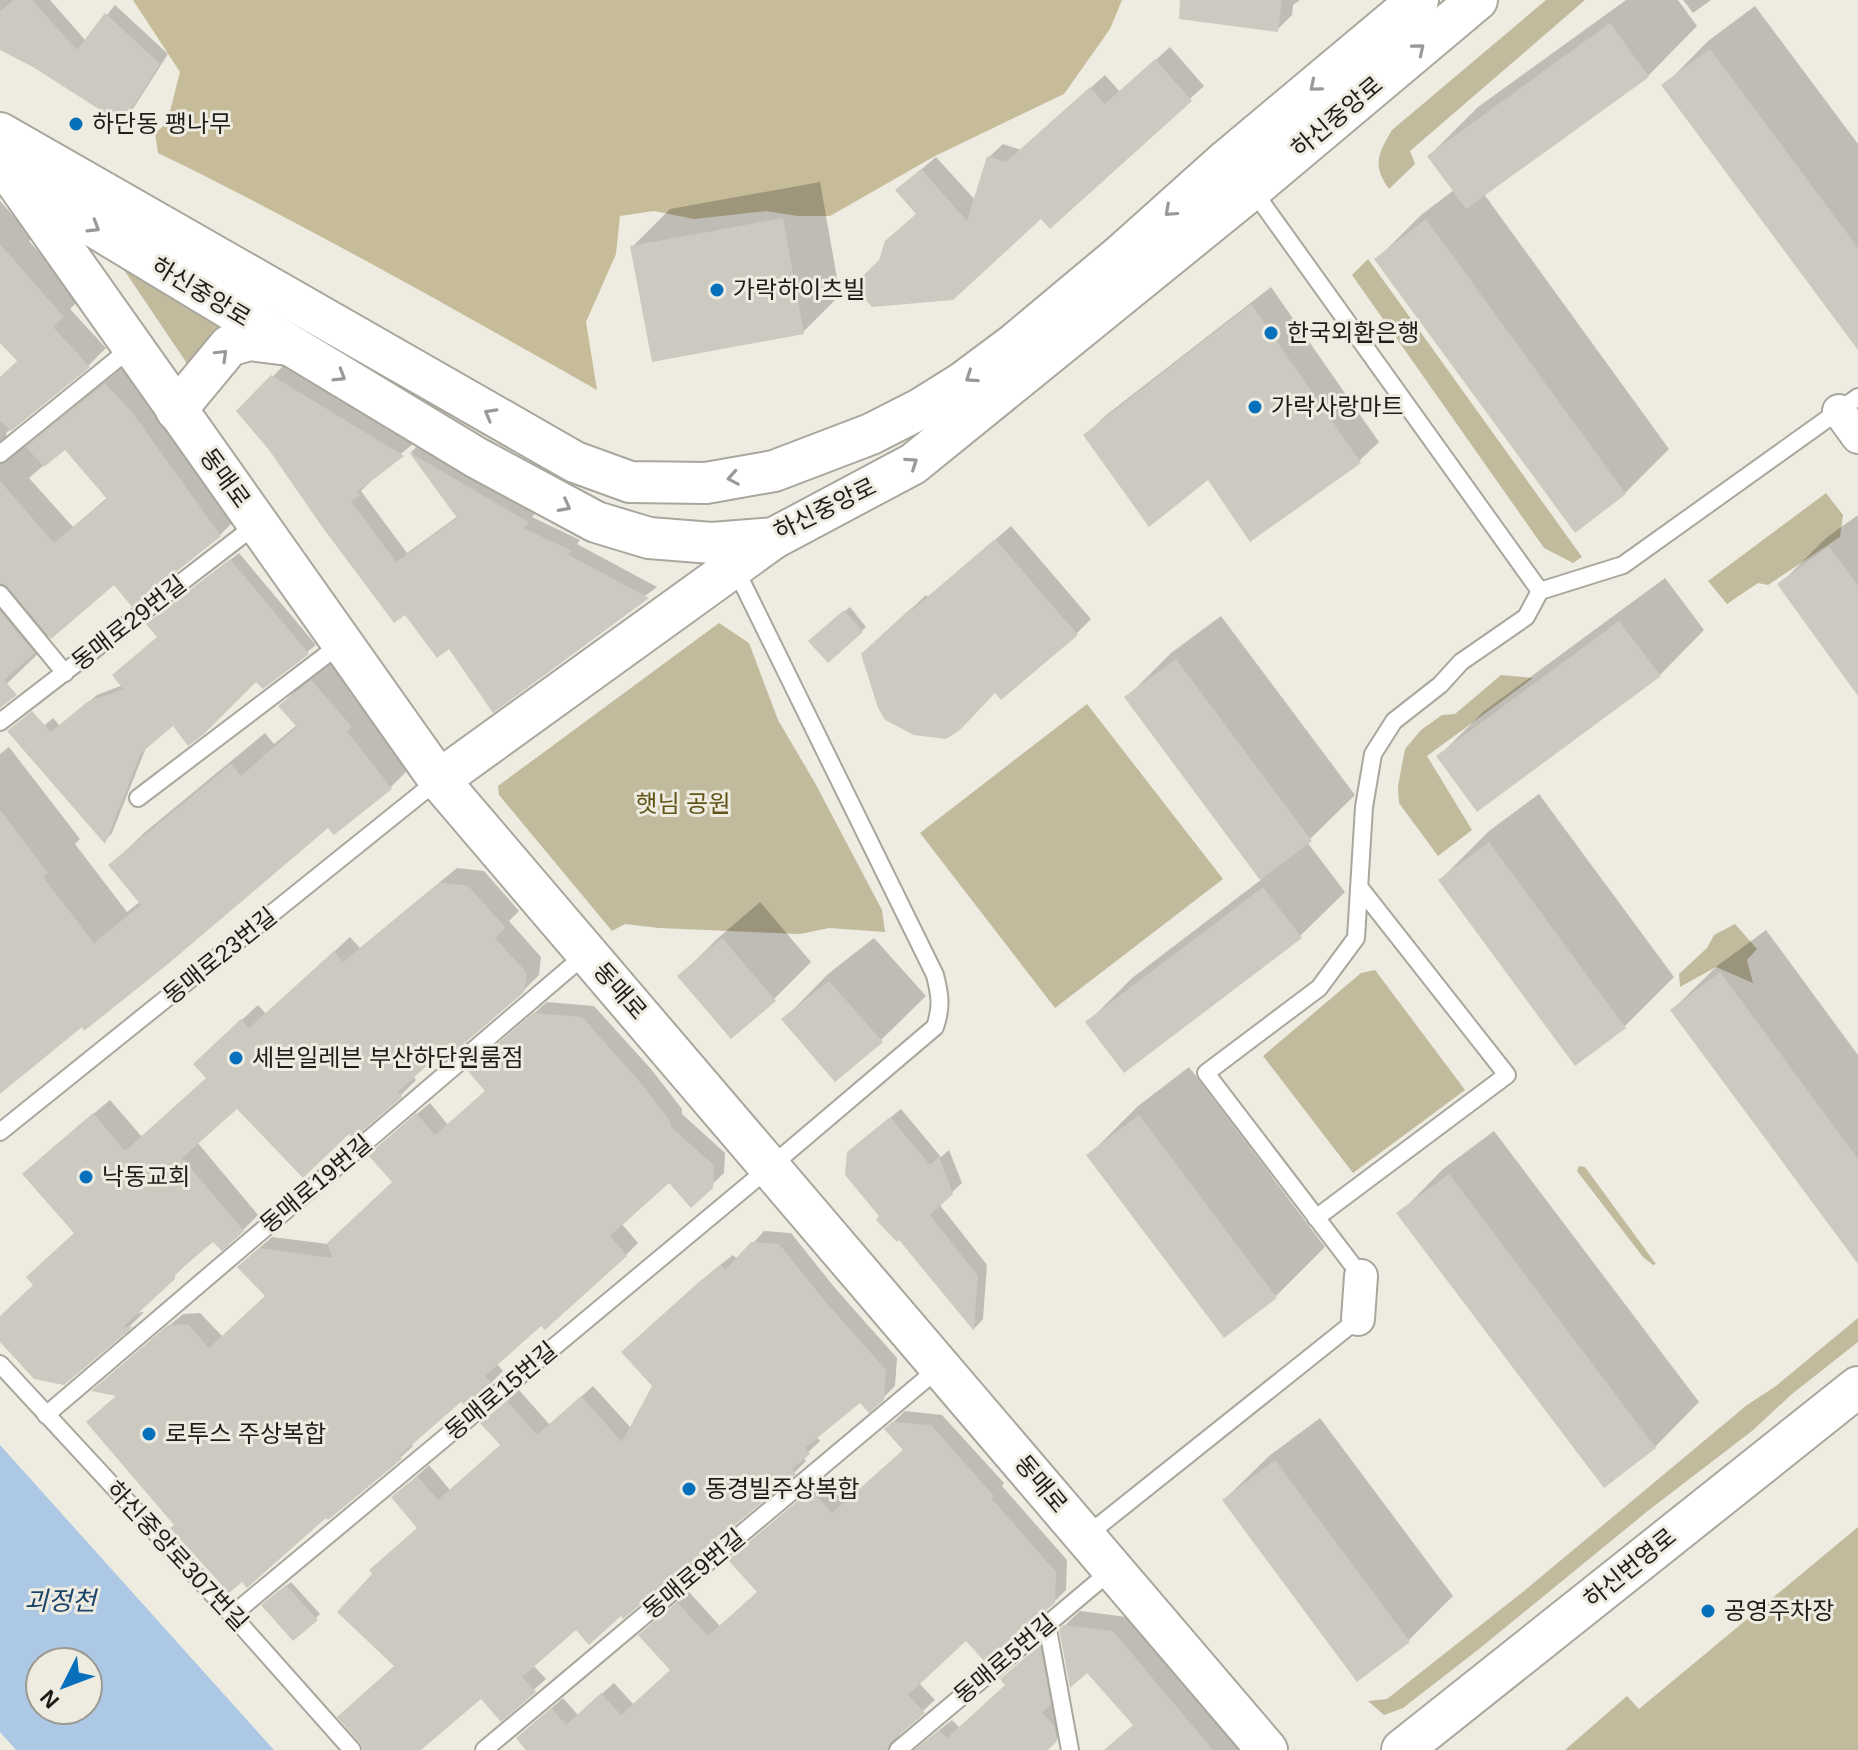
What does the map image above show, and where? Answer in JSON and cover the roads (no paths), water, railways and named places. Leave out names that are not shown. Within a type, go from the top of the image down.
[{"type":"street","name":"하신중앙로","points":[[12,187],[58,205],[477,458],[596,522],[649,538],[712,543],[774,538],[913,464],[1240,174],[1418,0]]},
{"type":"street","name":"하신중앙로","points":[[0,133],[575,462],[630,482],[706,483],[774,471],[871,434],[922,408],[974,375],[1013,345],[1122,254],[1240,174],[1477,0]]},
{"type":"street","name":"동매로","points":[[0,159],[12,187],[132,347],[439,780],[1267,1750]]},
{"type":"street","points":[[176,410],[229,346],[249,340],[289,345]]},
{"type":"street","points":[[1849,404],[1858,437]]},
{"type":"street","points":[[439,780],[774,538]]},
{"type":"street","points":[[1358,1319],[1361,1276]]},
{"type":"street","name":"하신번영로","points":[[1402,1750],[1858,1387]]},
{"type":"lane","points":[[1240,174],[1540,591]]},
{"type":"lane","points":[[0,454],[132,347]]},
{"type":"lane","points":[[1361,1276],[1206,1073],[1319,988],[1356,938],[1364,807],[1373,754],[1394,721],[1440,685],[1461,662],[1526,617],[1540,591],[1623,565],[1849,404]]},
{"type":"lane","name":"동매로29번길","points":[[0,722],[257,524]]},
{"type":"lane","name":"동매로15번길","points":[[232,1615],[935,1027],[941,1011],[941,998],[935,975],[734,566]]},
{"type":"lane","points":[[0,594],[65,673]]},
{"type":"lane","points":[[138,798],[342,643]]},
{"type":"lane","name":"동매로23번길","points":[[0,1132],[439,780]]},
{"type":"lane","points":[[1316,1218],[1507,1075],[1360,888]]},
{"type":"lane","name":"동매로19번길","points":[[46,1415],[587,953]]},
{"type":"lane","points":[[1086,1536],[1358,1319]]},
{"type":"lane","name":"하신중앙로307번길","points":[[0,1364],[352,1750]]},
{"type":"lane","name":"동매로9번길","points":[[484,1750],[941,1367]]},
{"type":"lane","name":"동매로5번길","points":[[898,1750],[1113,1569]]},
{"type":"lane","points":[[1047,1624],[1070,1750]]},
{"type":"water","name":"괴정천","points":[[0,1445],[274,1750],[16,1750],[0,1732]]},
{"type":"place","name":"하단동 팽나무","points":[[76,124]]},
{"type":"place","name":"가락하이츠빌","points":[[717,290]]},
{"type":"place","name":"한국외환은행","points":[[1271,333]]},
{"type":"place","name":"가락사랑마트","points":[[1255,407]]},
{"type":"place","name":"세븐일레븐 부산하단원룸점","points":[[236,1058]]},
{"type":"place","name":"낙동교회","points":[[86,1177]]},
{"type":"place","name":"로투스 주상복합","points":[[149,1434]]},
{"type":"place","name":"동경빌주상복합","points":[[689,1489]]},
{"type":"place","name":"공영주차장","points":[[1708,1611]]},
{"type":"park label","name":"햇님 공원","points":[[683,804]]}]
